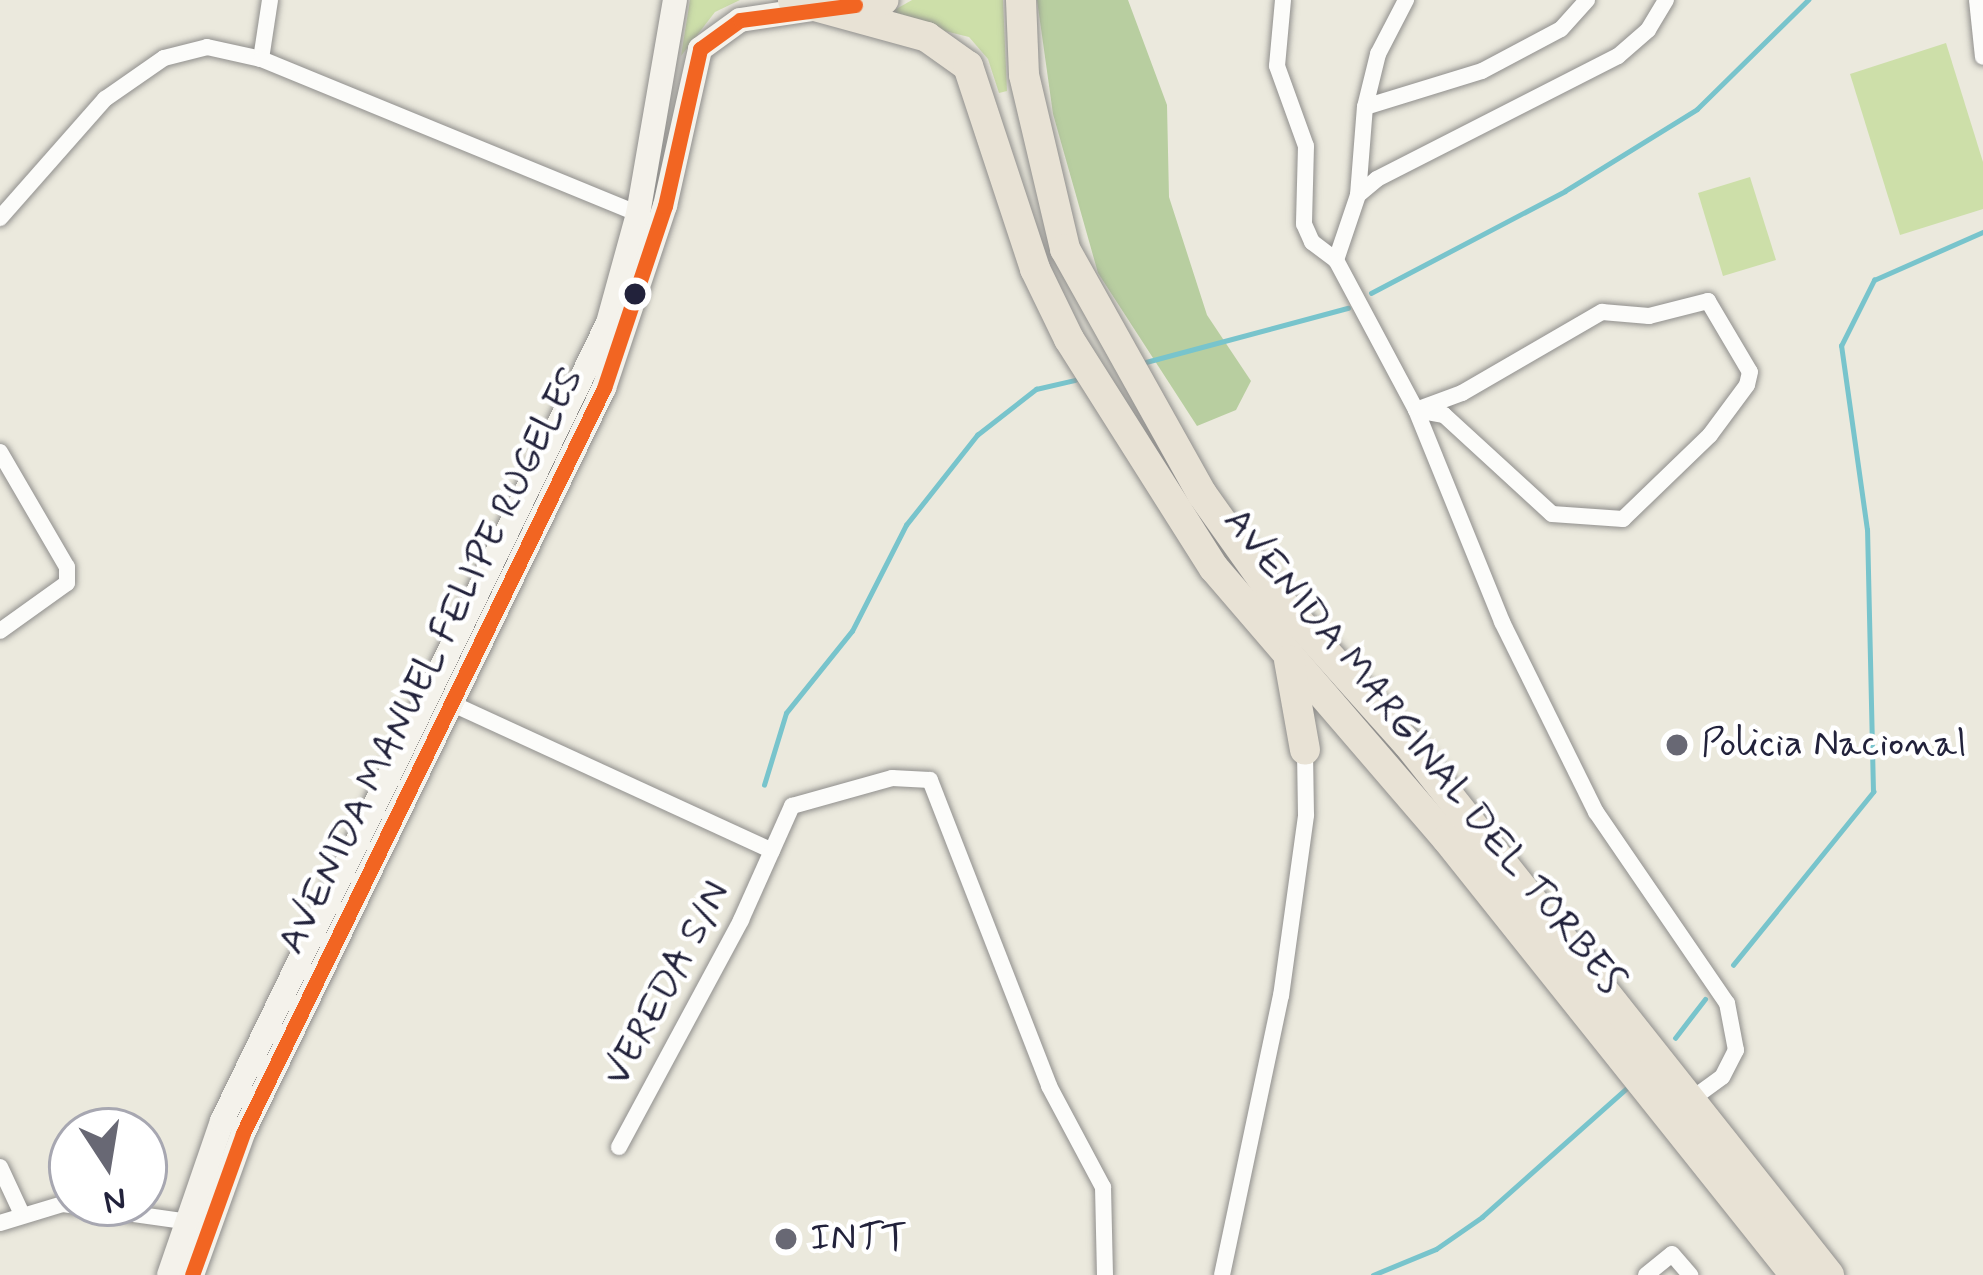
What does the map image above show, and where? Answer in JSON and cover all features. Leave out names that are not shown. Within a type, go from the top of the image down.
[{"type":"highway","points":[[805,4],[883,0]]},
{"type":"highway","name":"AVENIDA MARGINAL DEL TORBES","points":[[1021,0],[1024,75],[1065,250],[1202,494],[1271,591],[1408,744],[1680,1108],[1795,1275]]},
{"type":"highway","name":"AVENIDA MARGINAL DEL TORBES","points":[[805,4],[927,37],[968,66],[1035,269],[1069,339],[1214,568],[1289,660],[1353,725],[1828,1275]]},
{"type":"highway","points":[[1289,660],[1306,750]]},
{"type":"highway","points":[[1306,750],[1334,725],[1353,725]]},
{"type":"street","points":[[261,59],[270,0]]},
{"type":"street","name":"AVENIDA MANUEL FELIPE RUGELES","points":[[169,1275],[182,1221],[337,880],[570,413],[608,323],[638,214],[675,0]]},
{"type":"street","points":[[1283,0],[1276,66],[1306,146],[1304,224],[1312,242],[1336,260],[1416,410],[1502,622],[1596,812],[1727,1003],[1736,1050],[1722,1077],[1680,1108]]},
{"type":"street","points":[[1336,260],[1358,195],[1365,107],[1378,54],[1406,0]]},
{"type":"street","points":[[1365,107],[1482,71],[1561,29],[1587,0]]},
{"type":"street","points":[[1358,195],[1435,143],[1618,56],[1648,30],[1666,0]]},
{"type":"street","points":[[1977,0],[1983,57]]},
{"type":"street","name":"AVENIDA MANUEL FELIPE RUGELES","points":[[192,1275],[243,1133],[626,336],[700,49],[740,20],[805,4]]},
{"type":"street","points":[[0,218],[138,72],[207,47],[261,59],[638,214]]},
{"type":"street","points":[[1708,302],[1750,372],[1710,435],[1646,500],[1610,521],[1552,514],[1444,415],[1416,410],[1462,393],[1602,312],[1649,316],[1708,302]]},
{"type":"street","points":[[0,631],[67,583],[67,567],[2,459]]},
{"type":"street","points":[[453,704],[772,850]]},
{"type":"street","points":[[1222,1275],[1281,996],[1306,814],[1306,750]]},
{"type":"street","name":"VEREDA S/N","points":[[620,1147],[792,806],[892,778],[930,780],[1049,1086],[1103,1187],[1105,1275]]},
{"type":"street","points":[[0,1167],[21,1212]]},
{"type":"street","points":[[0,1223],[21,1212],[63,1204],[182,1221]]},
{"type":"street","points":[[1646,1275],[1672,1254],[1690,1275]]},
{"type":"green space","points":[[690,0],[740,0],[715,12],[681,56]]},
{"type":"green space","points":[[912,0],[1003,0],[1007,91],[999,93],[988,59],[969,37],[884,16]]},
{"type":"green space","points":[[1037,0],[1128,0],[1167,105],[1169,197],[1207,315],[1251,381],[1236,410],[1197,426],[1098,273],[1053,114]]},
{"type":"green space","points":[[1946,43],[1983,162],[1983,209],[1900,235],[1850,74]]},
{"type":"green space","points":[[1750,177],[1776,260],[1723,276],[1698,193]]},
{"type":"waterway","points":[[1371,293],[1565,191],[1697,109],[1808,0]]},
{"type":"waterway","points":[[1733,965],[1873,792],[1867,530],[1841,346],[1874,280],[1983,232]]},
{"type":"waterway","points":[[1146,362],[1348,308]]},
{"type":"waterway","points":[[764,785],[786,713],[852,631],[906,525],[977,435],[1036,389],[1075,380]]},
{"type":"waterway","points":[[1675,1038],[1705,999]]},
{"type":"waterway","points":[[1373,1275],[1436,1249],[1482,1217],[1627,1088]]},
{"type":"transit line","points":[[192,1275],[243,1133],[604,388],[665,206],[700,49],[740,20],[855,5]]},
{"type":"place","name":"Policia Nacional","points":[[1677,745]]},
{"type":"place","name":"INTT","points":[[786,1239]]}]
